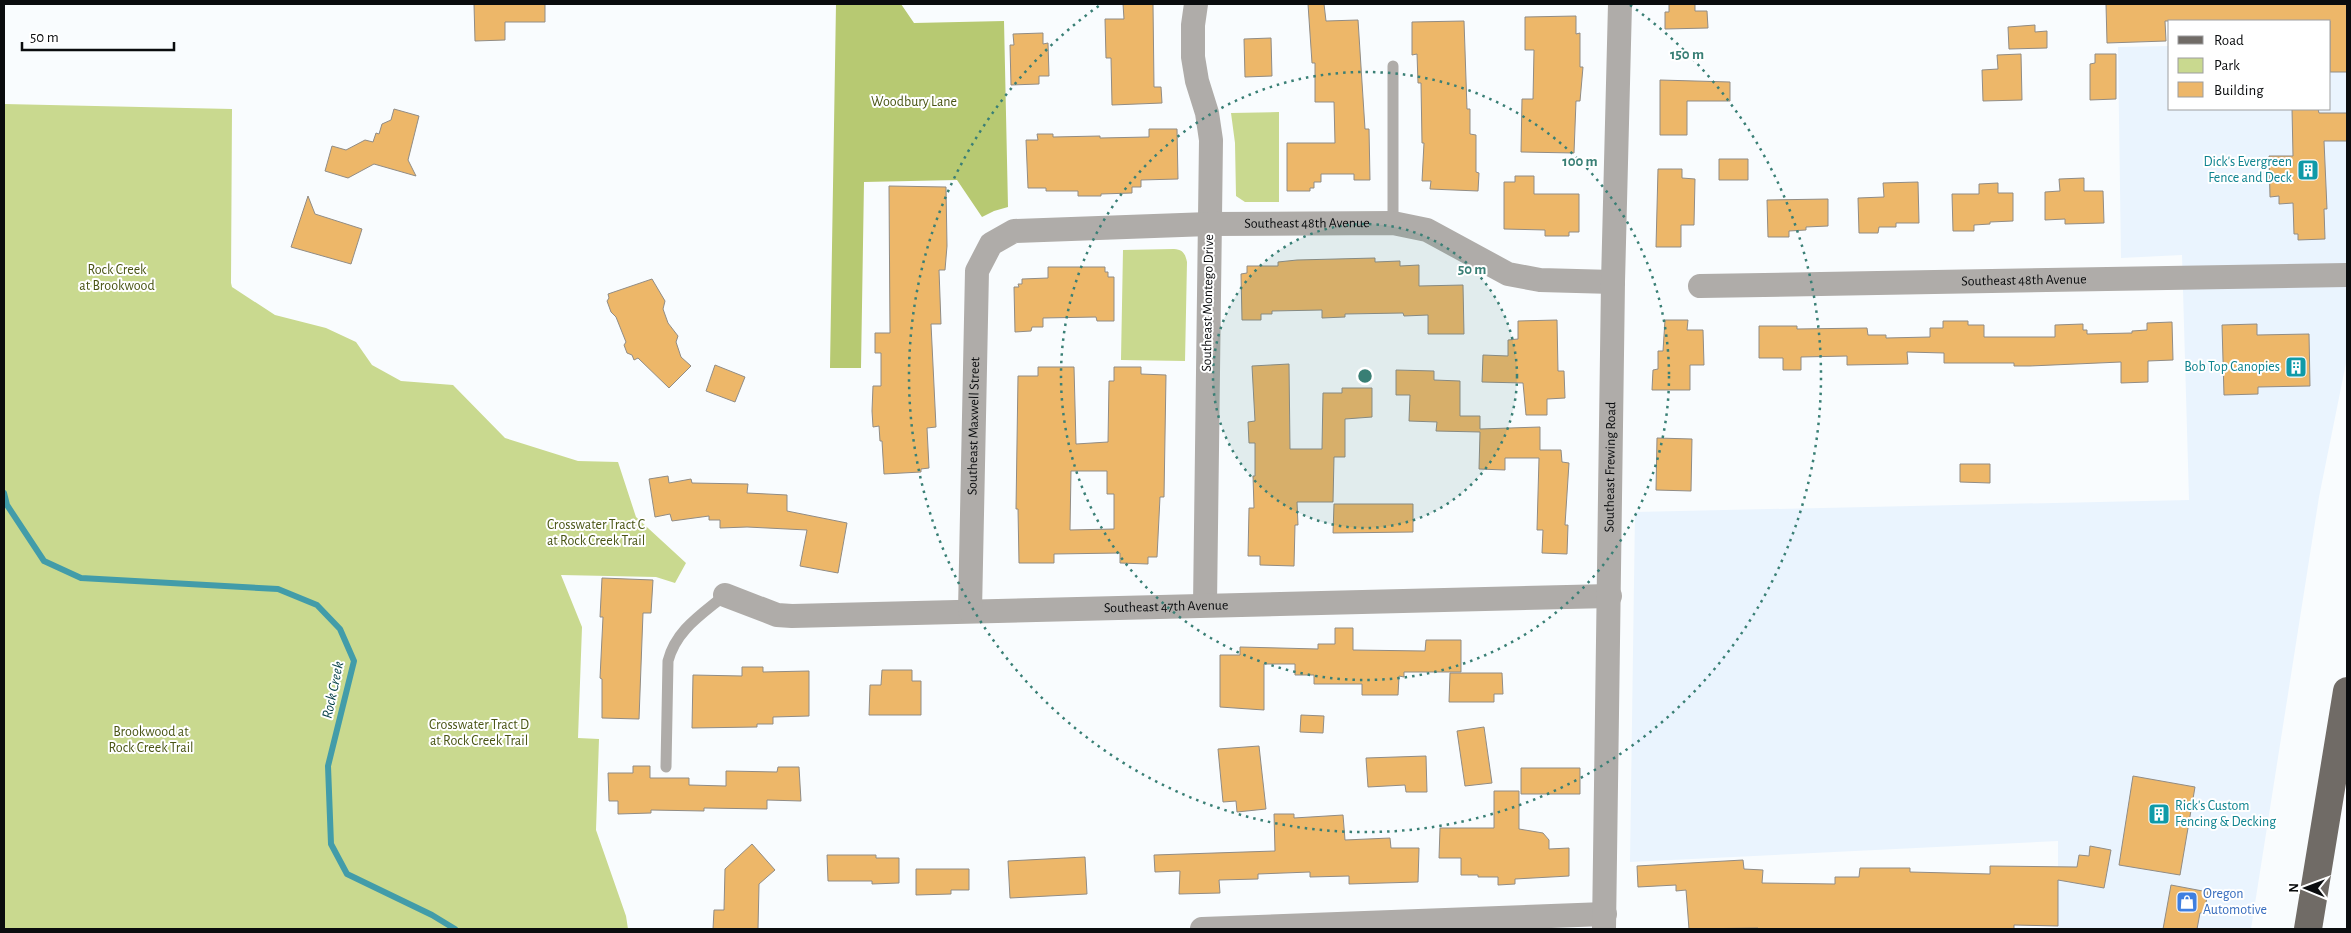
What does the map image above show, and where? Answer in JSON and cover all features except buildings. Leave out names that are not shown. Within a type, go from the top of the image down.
[{"type":"main road","points":[[2308,929],[2347,691]]},
{"type":"street","name":"Southeast Montego Drive","points":[[1196,4],[1193,25],[1193,57],[1197,81],[1207,112],[1211,140],[1206,605]]},
{"type":"street","name":"Southeast Frewing Road","points":[[1604,922],[1613,282],[1620,4]]},
{"type":"street","name":"Southeast 48th Avenue","points":[[991,244],[1014,231],[1209,224],[1393,223],[1427,230],[1508,274],[1540,280],[1613,282]]},
{"type":"street","name":"Southeast Maxwell Street","points":[[970,611],[978,271],[991,244]]},
{"type":"street","name":"Southeast 48th Avenue","points":[[1700,286],[2347,275]]},
{"type":"street","name":"Southeast 47th Avenue","points":[[725,595],[777,614],[792,616],[1610,596]]},
{"type":"street","points":[[1202,929],[1604,922]]},
{"type":"lane","points":[[1393,66],[1393,223]]},
{"type":"lane","points":[[666,767],[668,661],[672,645],[687,627],[725,595]]},
{"type":"shaded area","points":[[2170,4],[2347,4],[2347,358],[2319,497],[2251,929],[2058,929],[2058,841],[1630,862],[1635,512],[2189,500],[2182,255],[2121,258],[2118,47],[2168,46],[2168,110],[2331,110],[2331,20],[2170,20]]},
{"type":"green space","name":"Woodbury Lane","points":[[836,4],[901,4],[914,23],[1004,21],[1008,207],[982,217],[957,180],[864,182],[861,368],[830,368]]},
{"type":"green space","points":[[4,104],[232,109],[232,287],[275,315],[326,328],[356,342],[372,365],[401,381],[453,385],[505,438],[578,461],[618,462],[636,517],[686,563],[675,583],[656,577],[561,575],[582,627],[578,738],[599,739],[596,830],[626,916],[628,929],[4,929]]},
{"type":"green space","points":[[1279,112],[1279,202],[1245,202],[1236,196],[1235,143],[1231,113]]},
{"type":"green space","points":[[1174,249],[1183,252],[1187,262],[1185,361],[1121,360],[1123,250]]},
{"type":"waterway","name":"Rock Creek","points":[[4,493],[7,505],[44,561],[81,578],[278,589],[317,605],[340,629],[354,661],[328,766],[331,844],[347,874],[432,915],[455,929]]},
{"type":"place","name":"Dick's Evergreen Fence and Deck","points":[[2308,170]]},
{"type":"place","name":"Bob Top Canopies","points":[[2296,367]]},
{"type":"place","name":"Rick's Custom Fencing & Decking","points":[[2159,814]]},
{"type":"place","name":"Oregon Automotive","points":[[2187,902]]},
{"type":"park label","name":"Rock Creek at Brookwood","points":[[117,278]]},
{"type":"park label","name":"Crosswater Tract C at Rock Creek Trail","points":[[596,534]]},
{"type":"park label","name":"Crosswater Tract D at Rock Creek Trail","points":[[479,734]]},
{"type":"park label","name":"Brookwood at Rock Creek Trail","points":[[151,740]]}]
